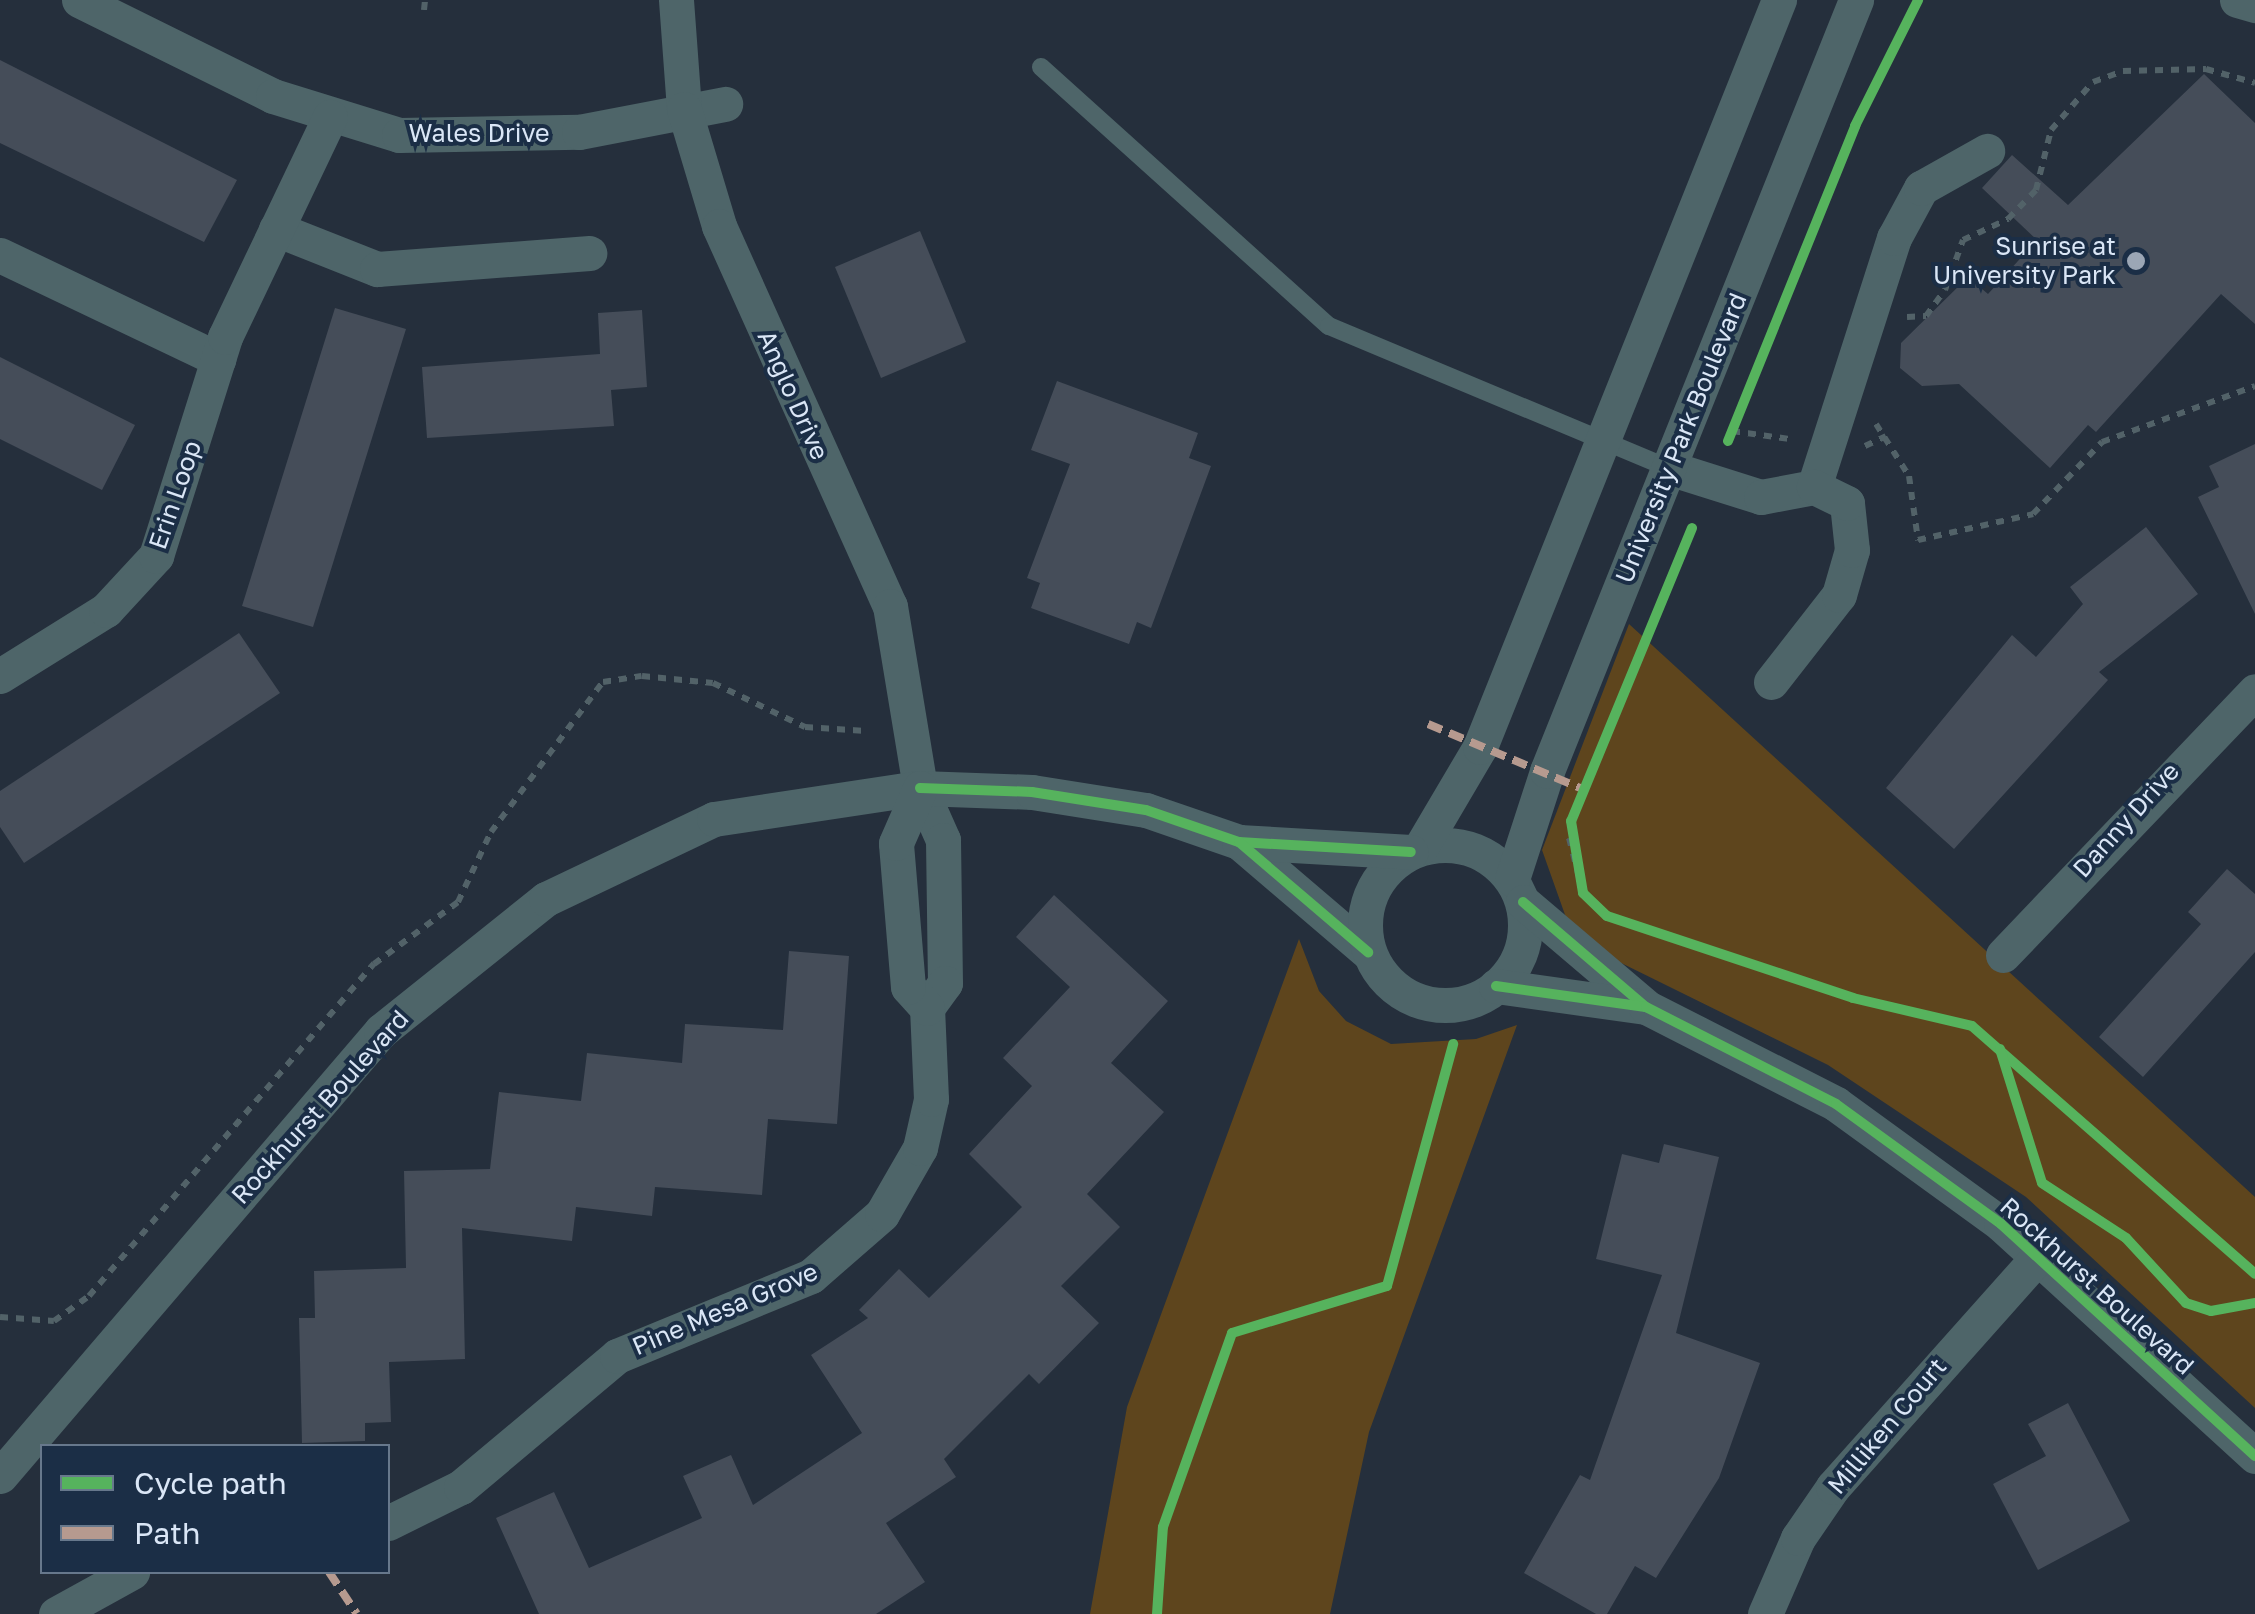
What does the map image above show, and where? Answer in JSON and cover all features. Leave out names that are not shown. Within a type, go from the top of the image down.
[{"type":"street","name":"Wales Drive","points":[[79,0],[330,118],[460,138],[579,132],[725,104]]},
{"type":"street","name":"Anglo Drive","points":[[676,0],[684,110],[719,226],[890,606],[920,788]]},
{"type":"street","points":[[1416,850],[1472,848],[1518,890],[1520,955],[1496,986],[1457,1005],[1430,1004],[1403,995],[1368,952],[1368,900],[1416,850],[1480,747],[1779,0]]},
{"type":"street","name":"University Park Boulevard","points":[[1518,890],[1669,468],[1856,0]]},
{"type":"street","points":[[2237,0],[2255,5]]},
{"type":"street","name":"Erin Loop","points":[[0,676],[106,610],[146,571],[172,520],[218,359],[330,118]]},
{"type":"street","points":[[1814,487],[1903,221],[1920,188],[1987,151]]},
{"type":"street","points":[[276,228],[377,269],[589,252]]},
{"type":"street","points":[[0,255],[218,359]]},
{"type":"street","points":[[1669,468],[1761,496],[1814,487],[1847,503],[1852,550],[1839,594],[1771,682]]},
{"type":"street","name":"Danny Drive","points":[[2003,956],[2255,691]]},
{"type":"street","name":"Rockhurst Boulevard","points":[[0,1476],[381,1031],[458,962],[546,898],[714,819],[920,788],[1032,792],[1146,810],[1239,842],[1416,850]]},
{"type":"street","name":"Pine Mesa Grove","points":[[920,788],[896,843],[908,987],[928,1008]]},
{"type":"street","name":"Pine Mesa Grove","points":[[390,1522],[462,1487],[618,1356],[811,1276],[855,1244],[920,1148],[930,1099],[928,1008],[946,983],[944,858],[920,788]]},
{"type":"street","name":"Rockhurst Boulevard","points":[[1239,842],[1368,952]]},
{"type":"street","name":"Rockhurst Boulevard","points":[[1518,890],[1646,1007],[1836,1104],[2038,1257],[2255,1456]]},
{"type":"street","name":"Rockhurst Boulevard","points":[[1496,986],[1646,1007]]},
{"type":"street","name":"Milliken Court","points":[[1765,1614],[1798,1538],[1833,1487],[2038,1257]]},
{"type":"street","points":[[56,1614],[128,1574]]},
{"type":"lane","points":[[1041,67],[1329,326],[1669,468]]},
{"type":"path","points":[[424,10],[425,0]]},
{"type":"path","points":[[1728,440],[1855,126],[1918,0]]},
{"type":"path","points":[[1897,318],[1926,316],[1962,240],[2008,220],[2036,190],[2052,130],[2092,82],[2124,71],[2206,69],[2255,83]]},
{"type":"path","points":[[1868,408],[1910,476],[1918,540],[2033,514],[2102,442],[2255,386]]},
{"type":"path","points":[[1732,431],[1795,439]]},
{"type":"path","points":[[1678,559],[1692,528]]},
{"type":"path","points":[[1571,821],[1573,868],[1606,916],[1853,998],[1930,1009],[2000,1049],[2255,1274]]},
{"type":"path","points":[[2000,1049],[2042,1183],[2126,1238],[2186,1303],[2210,1311],[2255,1303]]},
{"type":"shaded area","points":[[1629,624],[2255,1197],[2255,1408],[2026,1197],[1828,1065],[1605,955],[1569,926],[1542,850]]},
{"type":"shaded area","points":[[1299,939],[1319,991],[1346,1021],[1391,1044],[1476,1039],[1517,1025],[1369,1432],[1330,1614],[1090,1614],[1127,1407]]},
{"type":"building","points":[[0,60],[237,180],[204,242],[0,143]]},
{"type":"building","name":"Sunrise at University Park","points":[[2204,74],[2255,123],[2255,324],[2221,294],[2096,432],[2088,425],[2050,468],[1959,384],[1922,386],[1900,368],[1901,343],[1968,277],[1988,294],[2037,240],[1982,188],[2012,155],[2068,205]]},
{"type":"building","points":[[920,231],[966,342],[881,378],[835,267]]},
{"type":"building","points":[[335,308],[406,329],[313,627],[242,606]]},
{"type":"building","points":[[642,310],[647,387],[611,390],[614,426],[427,438],[422,367],[600,354],[598,313]]},
{"type":"building","points":[[0,357],[135,425],[102,490],[0,439]]},
{"type":"building","points":[[1057,381],[1198,433],[1189,458],[1211,466],[1151,628],[1137,622],[1129,644],[1031,608],[1040,583],[1027,578],[1070,464],[1031,450]]},
{"type":"building","points":[[2255,444],[2255,614],[2198,497],[2219,487],[2209,466]]},
{"type":"building","points":[[2146,527],[2198,594],[2099,672],[2108,680],[1954,849],[1886,788],[2012,635],[2036,657],[2083,604],[2070,587]]},
{"type":"building","points":[[239,633],[280,693],[24,863],[0,827],[0,791]]},
{"type":"building","points":[[2227,869],[2255,894],[2255,952],[2143,1077],[2099,1037],[2201,924],[2188,912]]},
{"type":"building","points":[[1054,895],[1168,1001],[1111,1063],[1164,1112],[1087,1194],[1120,1227],[1061,1286],[1099,1323],[1039,1384],[1029,1374],[944,1459],[956,1477],[886,1523],[925,1582],[876,1614],[539,1614],[496,1518],[554,1492],[589,1568],[702,1518],[683,1476],[731,1455],[753,1505],[862,1433],[811,1355],[868,1318],[859,1310],[899,1269],[929,1298],[1022,1207],[969,1154],[1032,1086],[1003,1058],[1070,987],[1016,937]]},
{"type":"building","points":[[789,951],[849,956],[837,1124],[768,1119],[762,1195],[655,1187],[652,1216],[576,1207],[572,1241],[462,1228],[465,1359],[389,1362],[391,1422],[365,1423],[365,1441],[302,1443],[299,1318],[315,1318],[314,1271],[406,1268],[404,1171],[490,1169],[499,1092],[581,1101],[587,1053],[682,1063],[685,1024],[783,1030]]},
{"type":"building","points":[[1664,1144],[1719,1157],[1676,1333],[1760,1363],[1719,1478],[1656,1578],[1635,1566],[1607,1614],[1596,1614],[1524,1573],[1580,1475],[1590,1480],[1662,1275],[1596,1259],[1622,1154],[1659,1163]]},
{"type":"building","points":[[2068,1403],[2130,1521],[2038,1570],[1993,1484],[2046,1456],[2028,1424]]},
{"type":"marked path","points":[[1428,724],[1583,789]]},
{"type":"marked path","points":[[330,1574],[357,1614]]},
{"type":"cycle path","points":[[1728,441],[1855,126],[1918,0]]},
{"type":"cycle path","points":[[1692,528],[1571,821],[1583,893],[1607,916],[1853,998],[1972,1026],[2255,1274]]},
{"type":"cycle path","points":[[920,788],[1032,792],[1146,810],[1239,842],[1411,852]]},
{"type":"cycle path","points":[[1239,842],[1368,952]]},
{"type":"cycle path","points":[[1523,902],[1646,1007]]},
{"type":"cycle path","points":[[1496,986],[1646,1007],[1836,1104],[2001,1224],[2255,1456]]},
{"type":"cycle path","points":[[1157,1614],[1163,1527],[1232,1333],[1387,1286],[1453,1044]]},
{"type":"cycle path","points":[[2000,1049],[2042,1183],[2126,1238],[2186,1303],[2211,1311],[2255,1303]]},
{"type":"place","name":"Sunrise at University Park","points":[[2136,261]]}]
